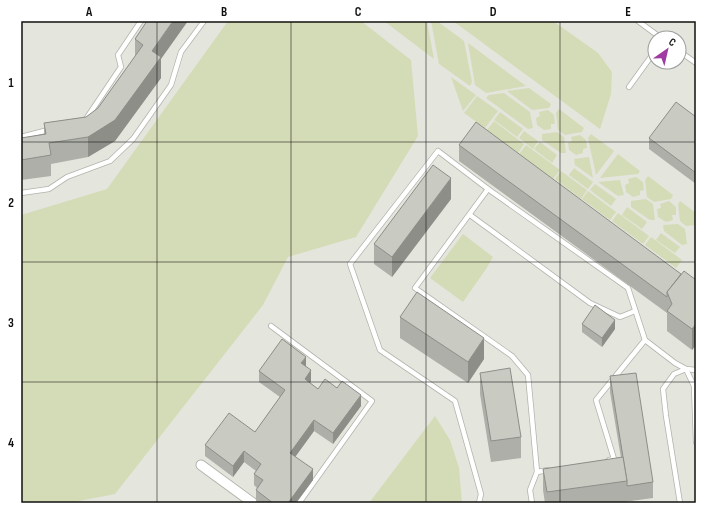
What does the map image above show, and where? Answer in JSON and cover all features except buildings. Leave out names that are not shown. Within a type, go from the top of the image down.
[{"type":"street","points":[[201,465],[253,503]]},
{"type":"lane","points":[[84,121],[121,67],[118,55],[141,21]]},
{"type":"lane","points":[[21,193],[49,189],[67,177],[110,161],[133,139],[171,85],[181,52],[204,21]]},
{"type":"lane","points":[[638,21],[650,30]]},
{"type":"lane","points":[[687,57],[696,63]]},
{"type":"lane","points":[[629,87],[647,62]]},
{"type":"lane","points":[[21,137],[56,128]]},
{"type":"lane","points":[[479,503],[481,494],[455,401],[380,350],[350,264],[438,151],[488,189],[628,288],[645,340],[686,370],[694,386],[696,442]]},
{"type":"lane","points":[[488,189],[415,288],[512,356],[528,375],[537,472],[530,490],[532,503]]},
{"type":"lane","points":[[470,215],[590,303],[620,317],[635,311]]},
{"type":"lane","points":[[271,326],[372,401],[299,503]]},
{"type":"lane","points":[[606,460],[614,459],[596,400],[645,340]]},
{"type":"lane","points":[[680,503],[663,389],[674,374],[686,370],[696,370]]},
{"type":"lane","points":[[537,472],[553,470]]},
{"type":"green space","points":[[228,21],[361,21],[411,60],[418,136],[356,237],[288,257],[263,305],[115,494],[69,503],[21,503],[21,215],[107,189]]},
{"type":"green space","points":[[384,21],[427,21],[434,59]]},
{"type":"green space","points":[[431,21],[437,21],[464,41],[472,82],[470,86],[439,64]]},
{"type":"green space","points":[[453,21],[553,21],[598,53],[612,72],[611,94],[600,129]]},
{"type":"green space","points":[[468,43],[526,86],[486,93],[475,85]]},
{"type":"green space","points":[[451,77],[476,95],[463,111]]},
{"type":"green space","points":[[529,88],[551,104],[549,108],[532,110],[507,91]]},
{"type":"green space","points":[[504,93],[530,112],[533,128],[528,129],[486,98],[489,95]]},
{"type":"green space","points":[[477,96],[498,111],[485,128],[464,113]]},
{"type":"green space","points":[[559,109],[584,128],[582,132],[565,135],[558,130],[556,113]]},
{"type":"green space","points":[[548,110],[554,115],[555,124],[551,124],[551,129],[544,130],[537,125],[536,118],[540,116],[539,112]]},
{"type":"green space","points":[[500,112],[523,129],[517,137],[494,120]]},
{"type":"green space","points":[[494,121],[524,144],[518,153],[487,130]]},
{"type":"green space","points":[[524,131],[538,141],[533,149],[519,138]]},
{"type":"green space","points":[[557,132],[564,137],[566,153],[561,153],[542,140],[542,134]]},
{"type":"green space","points":[[591,134],[614,151],[596,175],[588,138]]},
{"type":"green space","points":[[580,135],[586,140],[587,148],[583,149],[583,153],[576,155],[569,150],[568,143],[572,141],[571,137]]},
{"type":"green space","points":[[540,142],[557,155],[552,163],[534,149]]},
{"type":"green space","points":[[526,145],[560,170],[553,179],[519,154]]},
{"type":"green space","points":[[618,154],[640,171],[638,174],[600,178]]},
{"type":"green space","points":[[589,157],[593,178],[575,165],[574,159]]},
{"type":"green space","points":[[574,168],[593,182],[588,189],[569,175]]},
{"type":"green space","points":[[561,171],[587,190],[581,199],[555,179]]},
{"type":"green space","points":[[648,176],[673,195],[671,199],[654,202],[647,197],[645,180]]},
{"type":"green space","points":[[636,177],[643,182],[644,190],[640,191],[640,195],[633,197],[626,192],[625,185],[629,183],[628,179]]},
{"type":"green space","points":[[620,180],[624,195],[618,196],[598,182]]},
{"type":"green space","points":[[595,184],[616,199],[611,206],[590,190]]},
{"type":"green space","points":[[588,191],[616,212],[610,220],[582,199]]},
{"type":"green space","points":[[646,199],[653,204],[655,220],[650,220],[631,207],[631,201]]},
{"type":"green space","points":[[669,201],[676,207],[676,215],[672,215],[673,220],[666,222],[658,217],[657,209],[661,208],[660,204]]},
{"type":"green space","points":[[680,201],[696,213],[696,225],[686,226],[680,221],[678,205]]},
{"type":"green space","points":[[627,207],[647,222],[642,229],[622,215]]},
{"type":"green space","points":[[618,213],[649,236],[643,244],[612,221]]},
{"type":"green space","points":[[678,224],[685,229],[687,244],[682,245],[664,231],[663,225]]},
{"type":"green space","points":[[661,233],[680,247],[675,253],[656,240]]},
{"type":"green space","points":[[463,234],[493,257],[463,302],[430,278]]},
{"type":"green space","points":[[651,237],[682,260],[676,268],[645,245]]},
{"type":"green space","points":[[435,416],[450,440],[459,468],[462,503],[369,503]]}]
